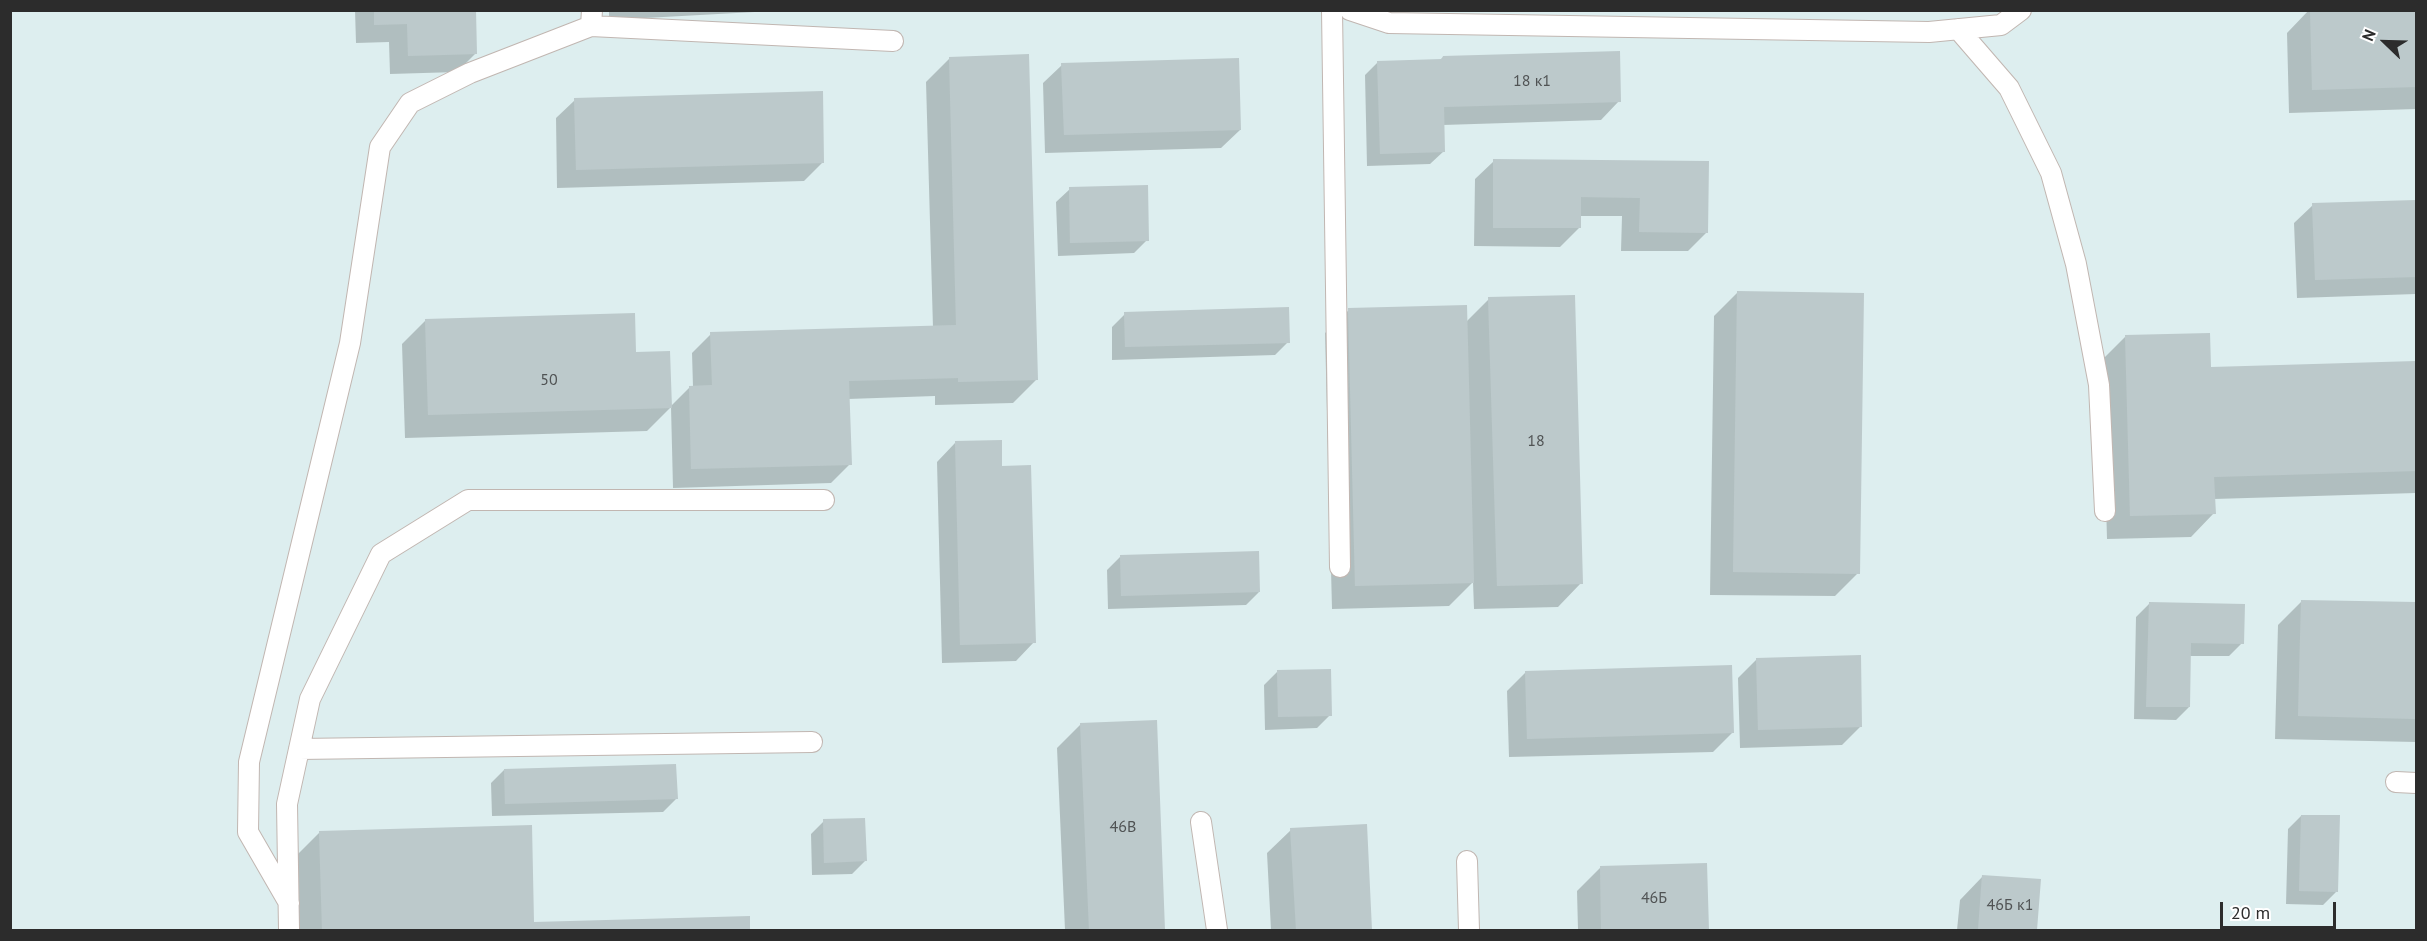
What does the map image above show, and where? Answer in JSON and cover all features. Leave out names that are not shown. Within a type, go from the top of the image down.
[{"type":"lane","points":[[1332,10],[1340,567]]},
{"type":"lane","points":[[1350,10],[1389,23],[1929,32],[2001,25],[2021,10]]},
{"type":"lane","points":[[289,903],[248,832],[249,762],[350,343],[380,147],[410,103],[592,18],[893,41]]},
{"type":"lane","points":[[1958,29],[2009,88],[2051,172],[2076,264],[2099,385],[2105,511]]},
{"type":"lane","points":[[289,930],[287,804],[310,699],[381,554],[468,500],[824,500]]},
{"type":"lane","points":[[299,749],[812,742]]},
{"type":"lane","points":[[2396,782],[2416,783]]},
{"type":"lane","points":[[1201,822],[1217,930]]},
{"type":"lane","points":[[1467,861],[1469,930]]},
{"type":"building","points":[[374,10],[476,10],[477,54],[408,56],[407,24],[374,25]]},
{"type":"building","points":[[2310,10],[2416,10],[2416,87],[2312,90]]},
{"type":"building","points":[[1620,51],[1621,102],[1444,107],[1445,152],[1380,154],[1377,61],[1442,59],[1443,56]]},
{"type":"building","points":[[1029,54],[1038,380],[958,382],[958,378],[849,381],[852,465],[691,469],[689,386],[712,385],[710,332],[956,325],[949,57]]},
{"type":"building","points":[[1239,58],[1241,130],[1064,135],[1061,63]]},
{"type":"building","points":[[823,91],[824,163],[576,170],[574,98]]},
{"type":"building","points":[[1493,159],[1709,161],[1708,233],[1639,232],[1640,198],[1581,197],[1581,228],[1493,228]]},
{"type":"building","points":[[1148,185],[1149,241],[1070,243],[1069,187]]},
{"type":"building","points":[[2416,200],[2416,277],[2315,280],[2312,203]]},
{"type":"building","points":[[1737,291],[1864,293],[1860,574],[1733,572]]},
{"type":"building","points":[[1575,295],[1583,584],[1497,586],[1488,297]]},
{"type":"building","points":[[1467,305],[1474,583],[1355,586],[1348,308]]},
{"type":"building","points":[[1289,307],[1290,343],[1125,347],[1124,312]]},
{"type":"building","points":[[635,313],[636,352],[670,351],[672,408],[428,415],[425,319]]},
{"type":"building","points":[[2210,333],[2211,367],[2416,361],[2416,471],[2214,477],[2216,514],[2130,516],[2125,335]]},
{"type":"building","points":[[1002,440],[1002,466],[1031,465],[1036,643],[960,645],[955,441]]},
{"type":"building","points":[[1259,551],[1260,592],[1121,596],[1120,555]]},
{"type":"building","points":[[2301,600],[2416,602],[2416,719],[2298,716]]},
{"type":"building","points":[[2149,602],[2245,604],[2244,644],[2191,643],[2190,707],[2146,707]]},
{"type":"building","points":[[1861,655],[1862,727],[1758,730],[1756,658]]},
{"type":"building","points":[[1732,665],[1734,733],[1527,739],[1525,671]]},
{"type":"building","points":[[1331,669],[1332,716],[1278,717],[1277,670]]},
{"type":"building","points":[[1157,720],[1165,930],[1089,930],[1080,723]]},
{"type":"building","points":[[676,764],[678,799],[505,804],[504,769]]},
{"type":"building","points":[[2301,815],[2340,815],[2338,892],[2299,891]]},
{"type":"building","points":[[865,818],[867,861],[824,863],[823,819]]},
{"type":"building","points":[[1367,824],[1372,930],[1296,930],[1290,828]]},
{"type":"building","points":[[532,825],[534,922],[750,916],[750,930],[322,930],[319,831]]},
{"type":"building","points":[[1707,863],[1709,930],[1601,930],[1600,866]]},
{"type":"building","points":[[1982,875],[2041,879],[2037,930],[1978,930]]}]
